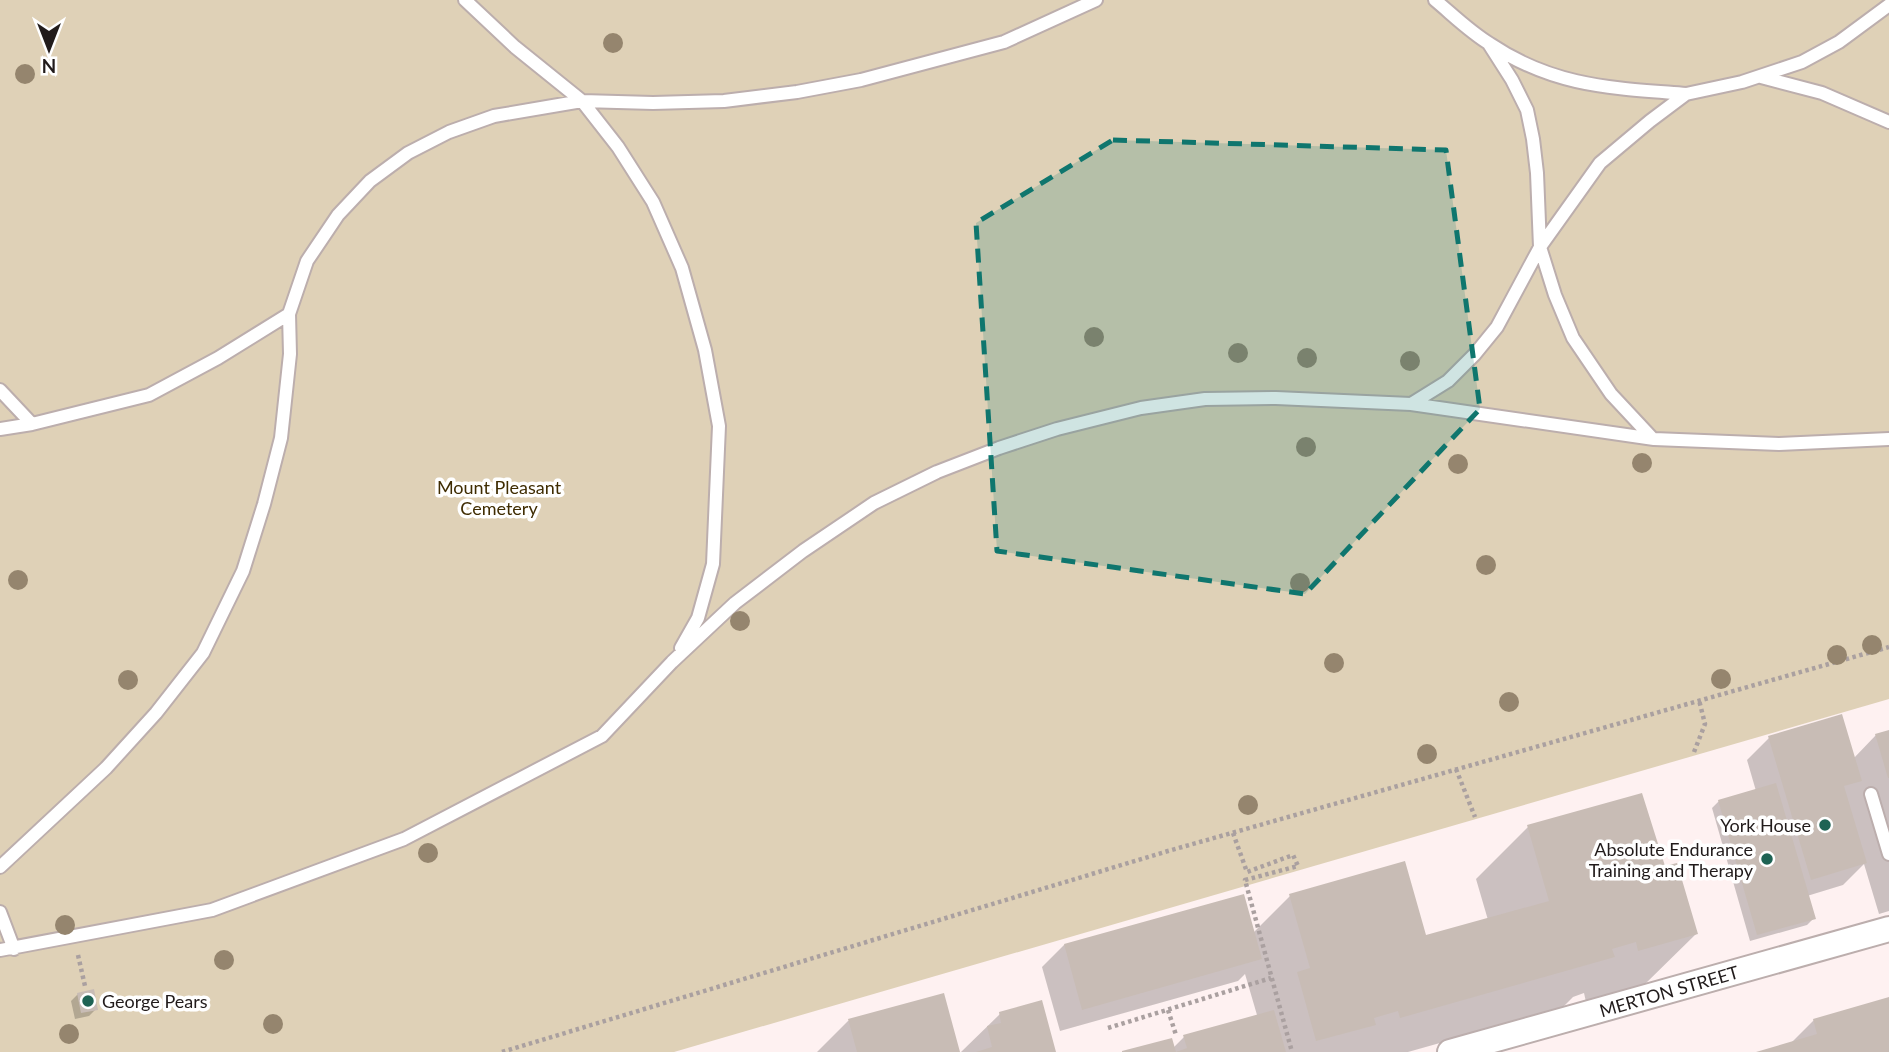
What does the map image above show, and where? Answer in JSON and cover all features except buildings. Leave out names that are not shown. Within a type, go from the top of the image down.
[{"type":"street","name":"MERTON STREET","points":[[1450,1052],[1889,929]]},
{"type":"lane","points":[[465,0],[515,47],[582,101],[618,147],[653,202],[682,268],[705,350],[719,426],[713,564],[698,618],[672,662]]},
{"type":"lane","points":[[0,867],[106,768],[156,713],[204,653],[243,571],[268,491],[281,438],[290,354],[289,314],[307,261],[338,215],[370,181],[408,153],[449,132],[494,116],[582,101],[724,101],[797,92],[861,80],[1004,42],[1096,0]]},
{"type":"lane","points":[[1435,0],[1489,44],[1554,77],[1610,88],[1686,94],[1761,76],[1802,62],[1889,5]]},
{"type":"lane","points":[[1489,44],[1527,110],[1536,162],[1540,247],[1555,295],[1573,338],[1611,394],[1654,439]]},
{"type":"lane","points":[[1761,76],[1822,93],[1889,122]]},
{"type":"lane","points":[[1411,404],[1448,381],[1497,327],[1540,247],[1600,163],[1686,94]]},
{"type":"lane","points":[[0,429],[32,425],[149,395],[218,358],[289,314]]},
{"type":"lane","points":[[0,390],[32,425]]},
{"type":"lane","points":[[0,950],[212,910],[404,839],[602,736],[672,662],[735,603],[803,551],[874,503],[937,472],[1057,429],[1141,408],[1205,399],[1276,398],[1411,404],[1654,439],[1780,444],[1889,439]]},
{"type":"lane","points":[[1871,794],[1889,854]]},
{"type":"lane","points":[[0,912],[14,949]]},
{"type":"path","points":[[502,1052],[1233,833],[1889,647]]},
{"type":"path","points":[[1694,752],[1705,724],[1699,700]]},
{"type":"path","points":[[1456,769],[1475,817]]},
{"type":"path","points":[[1233,833],[1247,872],[1293,855],[1298,866],[1245,880],[1292,1052]]},
{"type":"path","points":[[75,937],[85,986]]},
{"type":"path","points":[[1108,1028],[1271,978]]},
{"type":"path","points":[[1168,1010],[1176,1035]]},
{"type":"highlighted area","points":[[1113,140],[1446,150],[1480,409],[1305,594],[997,551],[976,223]]},
{"type":"green space","name":"Mount Pleasant Cemetery","points":[[0,0],[1889,0],[1889,699],[674,1052],[0,1052]]},
{"type":"place","name":"York House","points":[[1825,825]]},
{"type":"place","name":"Absolute Endurance Training and Therapy","points":[[1767,859]]},
{"type":"place","name":"George Pears","points":[[88,1001]]}]
